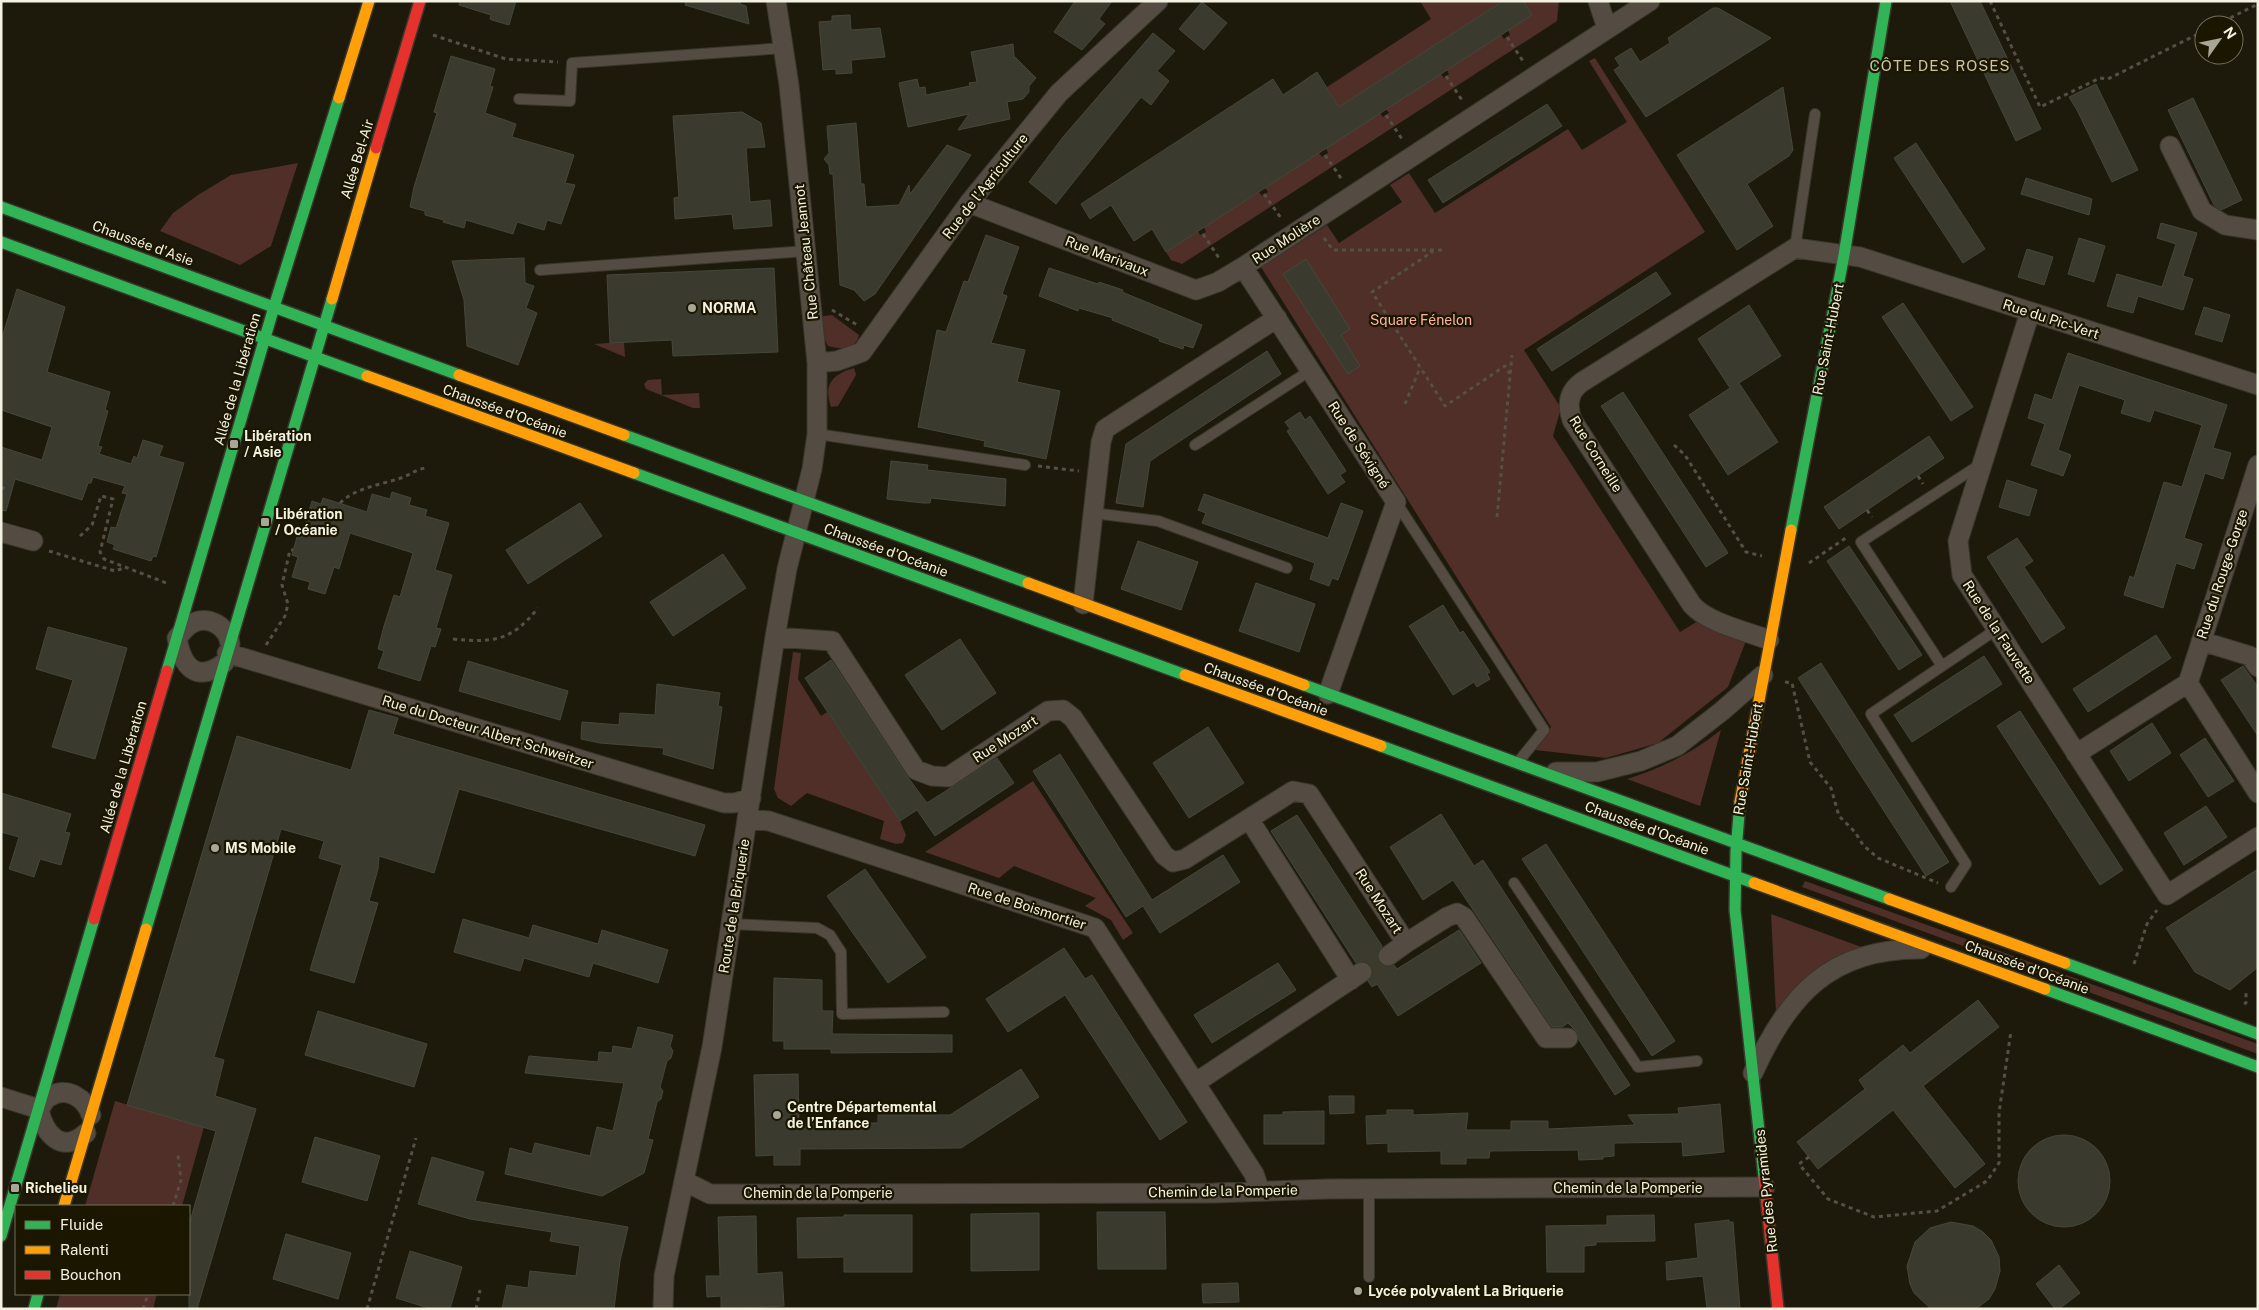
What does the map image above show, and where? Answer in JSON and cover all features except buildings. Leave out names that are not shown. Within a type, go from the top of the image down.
[{"type":"main road","points":[[274,307],[369,1]]},
{"type":"main road","name":"Allée Bel-Air","points":[[323,326],[420,1]]},
{"type":"main road","name":"Rue Saint-Hubert","points":[[1735,844],[1739,802],[1770,678],[1769,640],[1844,255],[1886,1]]},
{"type":"main road","name":"Chaussée d'Asie","points":[[1,208],[274,307]]},
{"type":"main road","points":[[1,242],[264,339]]},
{"type":"main road","name":"Chaussée d'Océanie","points":[[274,307],[1735,844],[2258,1034]]},
{"type":"main road","name":"Allée de la Libération","points":[[1,1236],[274,307]]},
{"type":"main road","points":[[64,1205],[323,326]]},
{"type":"main road","name":"Chaussée d'Océanie","points":[[264,339],[2258,1067]]},
{"type":"main road","name":"Rue des Pyramides","points":[[1735,844],[1733,876],[1734,910],[1778,1309]]},
{"type":"main road","points":[[34,1309],[38,1295]]},
{"type":"street","name":"Rue Château Jeannot","points":[[776,1],[784,48],[817,363],[817,434],[804,502]]},
{"type":"street","name":"Rue de l'Agriculture","points":[[817,363],[837,361],[862,352],[969,203],[1059,93],[1158,1]]},
{"type":"street","points":[[1598,1],[1607,28]]},
{"type":"street","name":"Rue Molière","points":[[1277,318],[1243,267],[1650,1]]},
{"type":"street","points":[[2170,146],[2202,211],[2225,225],[2258,230]]},
{"type":"street","name":"Rue Marivaux","points":[[969,203],[1196,290],[1218,282],[1243,267]]},
{"type":"street","points":[[1794,248],[1844,255]]},
{"type":"street","name":"Rue Corneille","points":[[1769,640],[1708,618],[1697,611],[1572,420],[1569,400],[1572,392],[1582,382],[1794,248]]},
{"type":"street","name":"Rue du Pic-Vert","points":[[1844,255],[1860,257],[2258,384]]},
{"type":"street","name":"Rue de la Fauvette","points":[[2030,312],[1958,540],[1962,575],[2167,895]]},
{"type":"street","points":[[1082,604],[1101,442],[1106,429],[1277,318]]},
{"type":"street","name":"Rue de Sévigné","points":[[1277,318],[1396,502],[1328,694]]},
{"type":"street","name":"Rue du Rouge-Gorge","points":[[2188,683],[2258,465]]},
{"type":"street","name":"Route de la Briquerie","points":[[663,1309],[664,1276],[712,1047],[775,637],[804,502]]},
{"type":"street","points":[[1,532],[33,542]]},
{"type":"street","points":[[205,620],[214,622],[226,633],[227,653],[210,671],[190,668],[181,657],[177,638],[191,624],[205,620]]},
{"type":"street","name":"Rue Mozart","points":[[775,637],[832,641],[916,770],[932,776],[948,777],[1048,711],[1063,710],[1073,718],[1164,855],[1173,862],[1185,859],[1294,791],[1309,794],[1406,943],[1447,916],[1457,912],[1464,917],[1546,1038],[1568,1038]]},
{"type":"street","points":[[2201,641],[2250,656],[2258,667]]},
{"type":"street","name":"Rue du Docteur Albert Schweitzer","points":[[227,653],[724,803],[734,803],[750,798]]},
{"type":"street","name":"Rue Saint-Hubert","points":[[1541,772],[1597,772],[1641,760],[1677,746],[1722,711],[1770,678]]},
{"type":"street","points":[[2076,754],[2188,683],[2258,793]]},
{"type":"street","name":"Rue de Boismortier","points":[[748,819],[769,822],[1095,928],[1254,1174],[1260,1191]]},
{"type":"street","points":[[1195,1084],[1357,976],[1249,819]]},
{"type":"street","points":[[2167,895],[2258,837]]},
{"type":"street","points":[[1388,956],[1406,943]]},
{"type":"street","points":[[1753,1074],[1768,1042],[1804,990],[1827,974],[1848,962],[1872,954],[1901,949],[1936,950]]},
{"type":"street","points":[[64,1093],[78,1096],[85,1101],[89,1124],[73,1141],[65,1142],[56,1139],[46,1131],[39,1109],[49,1097],[64,1093]]},
{"type":"street","points":[[1,1097],[39,1109]]},
{"type":"street","name":"Chemin de la Pomperie","points":[[684,1181],[710,1194],[1765,1187]]},
{"type":"lane","points":[[519,99],[570,101],[572,63],[784,48]]},
{"type":"lane","points":[[1794,248],[1815,114]]},
{"type":"lane","points":[[540,270],[806,252]]},
{"type":"lane","points":[[1195,445],[1310,370]]},
{"type":"lane","points":[[817,434],[1025,464]]},
{"type":"lane","points":[[1942,666],[1861,542],[1982,463]]},
{"type":"lane","points":[[1396,502],[1544,730],[1517,763]]},
{"type":"lane","points":[[1092,513],[1158,521],[1287,568]]},
{"type":"lane","points":[[1951,887],[1966,864],[1870,714],[1997,629]]},
{"type":"lane","points":[[1514,883],[1638,1067],[1697,1061]]},
{"type":"lane","points":[[731,924],[816,928],[830,935],[841,952],[842,1014],[944,1012]]},
{"type":"lane","points":[[1369,1190],[1369,1277]]},
{"type":"path","points":[[1990,1],[2040,107],[2100,78],[2108,79],[2194,36]]},
{"type":"path","points":[[2236,15],[2258,4]]},
{"type":"path","points":[[427,34],[506,59],[572,63]]},
{"type":"path","points":[[1507,37],[1518,53]]},
{"type":"path","points":[[1446,76],[1457,92]]},
{"type":"path","points":[[1386,115],[1396,131]]},
{"type":"path","points":[[1325,155],[1335,170]]},
{"type":"path","points":[[1264,194],[1275,209]]},
{"type":"path","points":[[1321,233],[1332,250],[1444,250]]},
{"type":"path","points":[[1203,234],[1221,262]]},
{"type":"path","points":[[1430,250],[1432,252],[1372,292],[1420,368],[1445,406],[1505,366],[1510,374]]},
{"type":"path","points":[[830,310],[864,328]]},
{"type":"path","points":[[1497,517],[1512,355]]},
{"type":"path","points":[[1405,404],[1420,368]]},
{"type":"path","points":[[1674,445],[1685,455],[1746,552],[1764,556]]},
{"type":"path","points":[[1025,464],[1080,472]]},
{"type":"path","points":[[340,504],[347,496],[403,477],[418,469],[426,468]]},
{"type":"path","points":[[1918,476],[1925,486]]},
{"type":"path","points":[[1,487],[8,490]]},
{"type":"path","points":[[80,536],[92,525],[101,496],[113,500],[100,552],[104,559],[176,586]]},
{"type":"path","points":[[1867,510],[1874,520]]},
{"type":"path","points":[[1805,565],[1852,534]]},
{"type":"path","points":[[33,542],[49,551],[115,571],[125,567]]},
{"type":"path","points":[[264,647],[273,637],[285,616],[288,604],[282,585],[290,550],[293,550]]},
{"type":"path","points":[[454,639],[482,642],[502,639],[529,620],[538,608]]},
{"type":"path","points":[[1770,678],[1792,683],[1810,762],[1830,788],[1839,816],[1854,832],[1863,846],[1878,858],[1930,881],[1951,887]]},
{"type":"path","points":[[2131,971],[2147,924],[2167,895]]},
{"type":"path","points":[[1808,1157],[1799,1164],[1828,1199],[1874,1217],[1937,1211],[1987,1181],[1999,1163],[1999,1113],[2010,1031]]},
{"type":"path","points":[[367,1309],[416,1138]]},
{"type":"path","points":[[173,1205],[181,1180],[178,1155]]},
{"type":"path","points":[[476,1309],[480,1290]]},
{"type":"path","points":[[143,1309],[148,1295]]},
{"type":"green space","points":[[1420,1],[1503,1],[1339,107],[1327,87],[1431,19]]},
{"type":"green space","points":[[1523,1],[1559,1],[1557,21],[1182,264],[1171,260],[1166,252],[1198,231],[1200,235],[1206,232],[1204,227],[1259,192],[1262,196],[1268,192],[1265,188],[1319,153],[1322,157],[1328,153],[1326,148],[1380,113],[1383,117],[1389,113],[1386,109],[1441,74],[1444,78],[1449,74],[1447,70],[1501,35],[1504,39],[1510,35],[1508,30]]},
{"type":"green space","name":"Square Fénelon","points":[[1595,58],[1705,232],[1524,350],[1561,408],[1553,436],[1680,632],[1698,621],[1746,641],[1728,687],[1658,743],[1606,758],[1535,750],[1551,727],[1261,267],[1327,225],[1339,243],[1402,202],[1390,185],[1409,173],[1435,213],[1568,129],[1582,150],[1627,122],[1589,61]]},
{"type":"green space","points":[[298,163],[271,246],[240,265],[160,231],[173,213],[231,175]]},
{"type":"green space","points":[[832,315],[859,335],[855,344],[847,348],[828,346],[820,331],[817,317]]},
{"type":"green space","points":[[624,342],[625,357],[594,344]]},
{"type":"green space","points":[[854,368],[856,375],[838,406],[831,407],[828,392],[829,386],[840,373]]},
{"type":"green space","points":[[661,379],[662,395],[699,393],[700,408],[693,408],[646,389],[644,384],[648,380]]},
{"type":"green space","points":[[793,652],[801,653],[798,679],[821,716],[827,712],[900,821],[906,835],[903,843],[896,844],[880,839],[884,821],[807,793],[791,806],[778,798],[774,789]]},
{"type":"green space","points":[[1721,730],[1700,806],[1627,779],[1676,759],[1699,746]]},
{"type":"green space","points":[[1033,781],[1133,933],[1123,940],[1111,920],[1085,906],[1096,898],[1014,866],[999,878],[925,852]]},
{"type":"green space","points":[[1805,881],[2258,1044],[2258,1054],[1802,887]]},
{"type":"green space","points":[[1771,914],[1864,948],[1838,958],[1814,972],[1793,991],[1776,1013]]},
{"type":"green space","points":[[115,1101],[204,1127],[182,1205],[85,1205]]},
{"type":"green space","points":[[60,1295],[157,1295],[153,1309],[56,1309]]},
{"type":"tunnel","points":[[1362,972],[1388,956]]},
{"type":"traffic: fast","points":[[1791,530],[1844,255],[1886,1]]},
{"type":"traffic: fast","points":[[167,671],[274,307],[339,98]]},
{"type":"traffic: fast","points":[[1,207],[459,375]]},
{"type":"traffic: fast","points":[[1,242],[367,376]]},
{"type":"traffic: fast","points":[[146,929],[332,299]]},
{"type":"traffic: fast","points":[[624,435],[1028,583]]},
{"type":"traffic: fast","points":[[634,473],[1185,675]]},
{"type":"traffic: fast","points":[[1304,685],[1889,899]]},
{"type":"traffic: fast","points":[[1381,746],[1754,883]]},
{"type":"traffic: fast","points":[[1740,802],[1736,851],[1735,910],[1764,1177]]},
{"type":"traffic: fast","points":[[1,1236],[94,919]]},
{"type":"traffic: fast","points":[[2065,963],[2258,1034]]},
{"type":"traffic: fast","points":[[2045,989],[2258,1067]]},
{"type":"traffic: fast","points":[[34,1309],[38,1295]]},
{"type":"traffic: slow","points":[[339,98],[369,1]]},
{"type":"traffic: slow","points":[[332,299],[376,148]]},
{"type":"traffic: slow","points":[[459,375],[624,435]]},
{"type":"traffic: slow","points":[[367,376],[634,473]]},
{"type":"traffic: slow","points":[[1740,802],[1791,530]]},
{"type":"traffic: slow","points":[[1028,583],[1304,685]]},
{"type":"traffic: slow","points":[[1185,675],[1381,746]]},
{"type":"traffic: slow","points":[[1754,883],[2045,989]]},
{"type":"traffic: slow","points":[[1889,899],[2065,963]]},
{"type":"traffic: slow","points":[[64,1205],[146,929]]},
{"type":"traffic: jam","points":[[376,148],[420,1]]},
{"type":"traffic: jam","points":[[94,919],[167,671]]},
{"type":"traffic: jam","points":[[1764,1177],[1778,1309]]},
{"type":"place","name":"NORMA","points":[[692,308]]},
{"type":"place","name":"Libération / Asie","points":[[234,444]]},
{"type":"place","name":"Libération / Océanie","points":[[265,522]]},
{"type":"place","name":"MS Mobile","points":[[215,848]]},
{"type":"place","name":"Centre Départemental de l’Enfance","points":[[777,1115]]},
{"type":"place","name":"Richelieu","points":[[15,1188]]},
{"type":"place","name":"Lycée polyvalent La Briquerie","points":[[1358,1291]]},
{"type":"district","name":"CÔTE DES ROSES","points":[[1940,65]]}]
